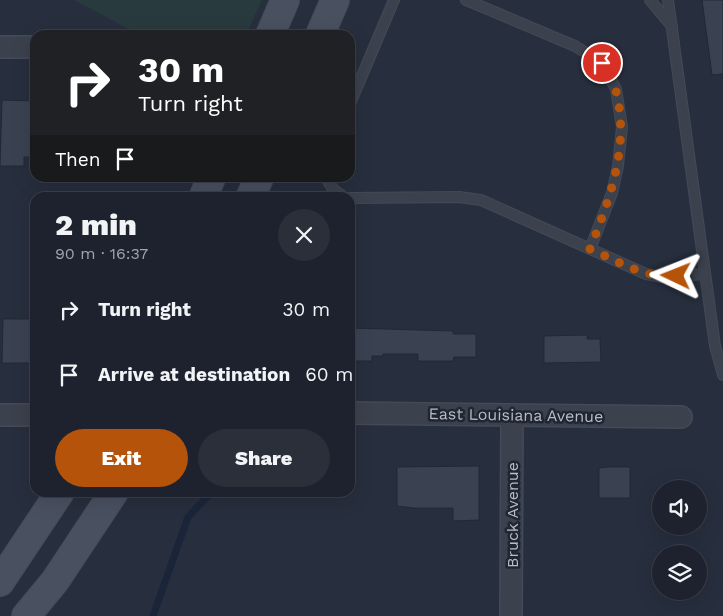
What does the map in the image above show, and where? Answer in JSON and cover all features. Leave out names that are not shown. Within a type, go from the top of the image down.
[{"type":"main road","points":[[272,30],[285,0]]},
{"type":"main road","points":[[322,30],[335,0]]},
{"type":"main road","points":[[0,582],[57,497]]},
{"type":"main road","points":[[26,616],[55,580],[111,497]]},
{"type":"street","points":[[0,47],[30,47]]},
{"type":"street","name":"East Louisiana Avenue","points":[[355,413],[681,416]]},
{"type":"street","points":[[0,415],[30,415]]},
{"type":"street","name":"Bruck Avenue","points":[[512,415],[512,616]]},
{"type":"lane","points":[[355,92],[394,0]]},
{"type":"lane","points":[[466,0],[575,46],[602,63],[616,89],[622,127],[618,166],[612,192],[590,249]]},
{"type":"lane","points":[[650,0],[672,26]]},
{"type":"lane","points":[[668,0],[704,274],[715,346],[723,375]]},
{"type":"lane","points":[[329,182],[337,192]]},
{"type":"lane","points":[[355,198],[459,196],[481,200],[646,274],[662,278],[704,274]]},
{"type":"shaded area","points":[[74,0],[262,0],[248,30],[131,30]]},
{"type":"building","points":[[702,0],[723,0],[723,74],[712,75]]},
{"type":"building","points":[[2,100],[30,101],[30,157],[24,157],[24,166],[0,166]]},
{"type":"building","points":[[3,319],[30,319],[30,363],[2,363]]},
{"type":"building","points":[[355,328],[453,331],[453,334],[476,334],[476,357],[454,357],[453,361],[418,361],[418,354],[383,354],[383,356],[372,356],[372,361],[355,361]]},
{"type":"building","points":[[587,335],[587,339],[600,339],[601,362],[544,363],[544,336]]},
{"type":"building","points":[[479,466],[479,520],[453,521],[453,508],[397,506],[397,467]]},
{"type":"building","points":[[630,467],[630,498],[599,498],[599,468]]},
{"type":"waterway","points":[[153,616],[188,517],[207,497]]},
{"type":"route","points":[[602,63],[616,89],[622,127],[618,166],[612,192],[590,249],[646,274],[662,278],[676,276]]}]
